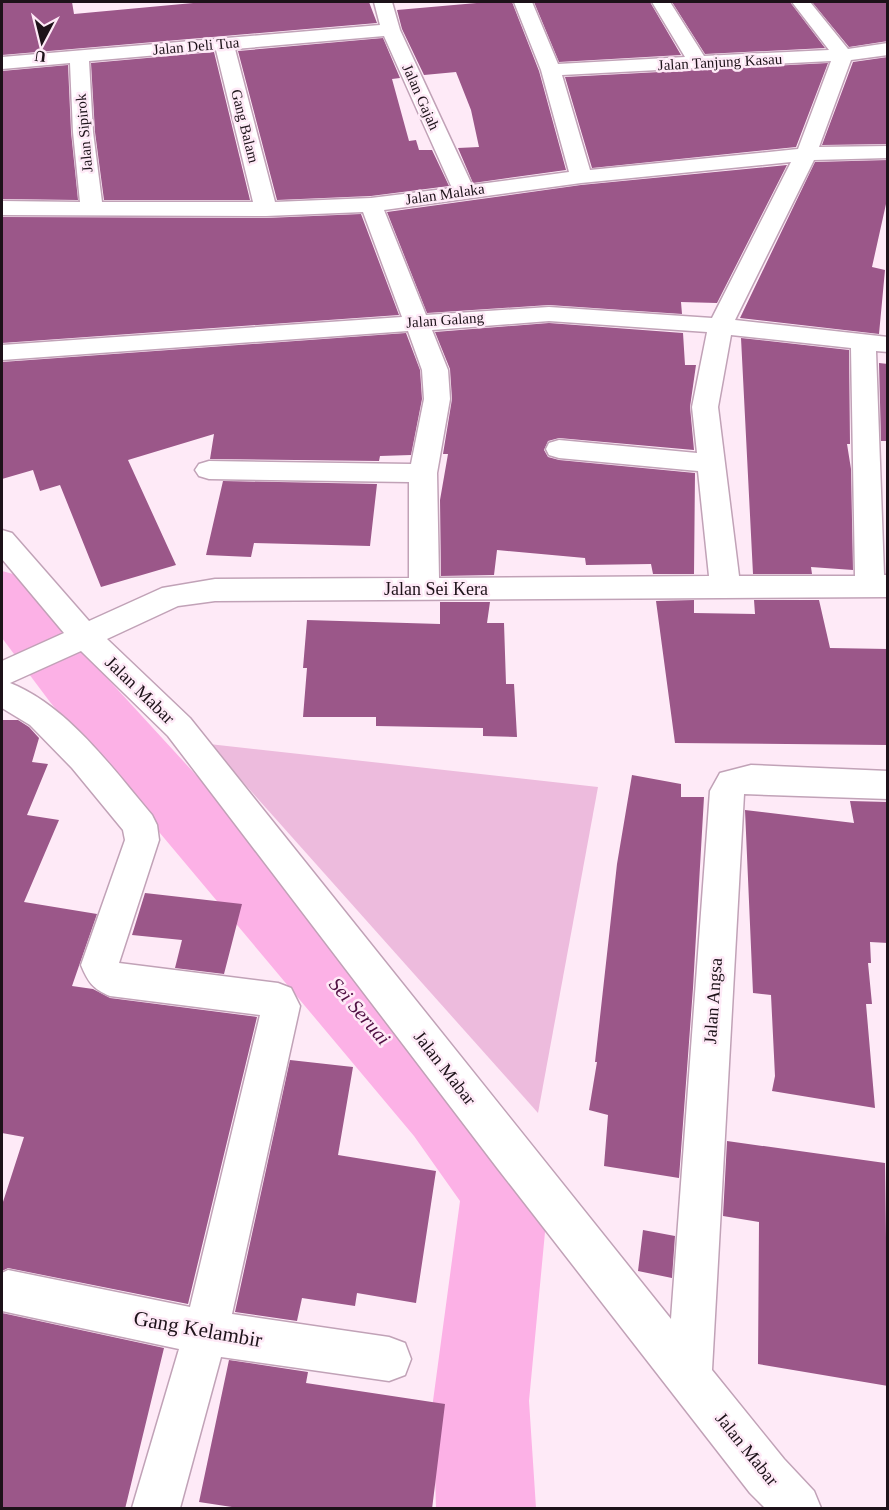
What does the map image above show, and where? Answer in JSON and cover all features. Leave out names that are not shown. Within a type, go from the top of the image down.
[{"type":"street","name":"Jalan Gajah","points":[[387,2],[391,30],[464,191]]},
{"type":"street","points":[[523,2],[551,70],[581,177]]},
{"type":"street","points":[[661,2],[698,63]]},
{"type":"street","points":[[725,587],[705,406],[720,326],[806,154],[843,55],[801,2]]},
{"type":"street","name":"Jalan Deli Tua","points":[[2,63],[391,30]]},
{"type":"street","name":"Gang Balam","points":[[224,43],[266,209]]},
{"type":"street","name":"Jalan Tanjung Kasau","points":[[551,70],[843,55],[888,49]]},
{"type":"street","name":"Jalan Sipirok","points":[[79,57],[83,132],[92,208]]},
{"type":"street","name":"Jalan Malaka","points":[[2,208],[266,209],[371,205],[581,177],[806,154],[888,152]]},
{"type":"street","points":[[371,205],[435,370],[437,399],[423,473],[424,589]]},
{"type":"street","name":"Jalan Galang","points":[[2,354],[549,314],[720,326],[875,344]]},
{"type":"street","points":[[875,344],[879,586]]},
{"type":"street","points":[[559,449],[711,463]]},
{"type":"street","points":[[209,470],[423,473]]},
{"type":"street","name":"Jalan Mabar","points":[[2,540],[78,638],[179,727],[512,1155],[767,1476],[797,1509]]},
{"type":"street","name":"Jalan Sei Kera","points":[[2,674],[173,596],[215,590],[879,586]]},
{"type":"street","points":[[2,693],[41,716],[84,759],[140,825],[142,840],[105,947],[100,965],[103,973],[110,979],[281,1002],[206,1332],[156,1509]]},
{"type":"street","name":"Jalan Angsa","points":[[689,1376],[727,791],[732,783],[751,779],[888,785]]},
{"type":"street","name":"Gang Kelambir","points":[[8,1292],[206,1332],[388,1359]]},
{"type":"shaded area","points":[[209,744],[598,787],[538,1113]]},
{"type":"building","points":[[2,2],[72,2],[74,14],[204,2],[369,2],[377,23],[2,55]]},
{"type":"building","points":[[512,2],[539,71],[566,170],[473,183],[458,148],[479,147],[471,110],[456,72],[424,75],[402,29],[397,10]]},
{"type":"building","points":[[534,2],[650,2],[681,55],[559,62]]},
{"type":"building","points":[[672,2],[790,2],[825,48],[705,54]]},
{"type":"building","points":[[812,2],[888,2],[888,41],[849,47]]},
{"type":"building","points":[[383,38],[400,78],[392,79],[409,141],[416,140],[419,150],[432,150],[449,186],[371,196],[277,200],[238,51]]},
{"type":"building","points":[[214,52],[250,200],[104,200],[95,132],[91,63]]},
{"type":"building","points":[[888,57],[888,144],[822,145],[853,62]]},
{"type":"building","points":[[828,63],[796,147],[592,168],[565,77]]},
{"type":"building","points":[[68,65],[71,132],[78,200],[2,199],[2,71]]},
{"type":"building","points":[[888,160],[888,195],[872,267],[885,270],[879,334],[740,318],[815,162]]},
{"type":"building","points":[[787,165],[717,303],[681,302],[682,314],[549,305],[427,313],[387,212],[581,185]]},
{"type":"building","points":[[361,214],[399,315],[2,343],[2,217],[266,218]]},
{"type":"building","points":[[549,323],[683,333],[685,365],[696,365],[690,407],[694,450],[559,438],[548,441],[544,450],[548,457],[559,460],[695,473],[694,574],[653,574],[651,564],[586,565],[585,558],[497,550],[494,575],[441,576],[440,500],[448,454],[443,454],[452,399],[450,369],[435,332]]},
{"type":"building","points":[[406,333],[420,370],[422,399],[411,455],[380,456],[379,461],[210,459],[214,434],[128,460],[176,565],[101,587],[60,485],[40,491],[33,470],[2,479],[2,362]]},
{"type":"building","points":[[741,338],[849,350],[850,444],[847,444],[851,469],[853,570],[811,567],[812,574],[753,574]]},
{"type":"building","points":[[879,363],[888,364],[888,441],[881,441]]},
{"type":"building","points":[[223,481],[377,484],[370,546],[254,543],[251,557],[206,555]]},
{"type":"building","points":[[694,600],[694,613],[755,614],[754,600],[819,600],[830,648],[888,649],[888,745],[675,743],[656,601]]},
{"type":"building","points":[[440,602],[490,602],[487,623],[504,623],[506,684],[514,684],[517,737],[483,736],[483,728],[376,726],[376,717],[303,717],[307,668],[303,668],[307,620],[440,624]]},
{"type":"building","points":[[2,720],[18,720],[29,727],[39,738],[32,762],[48,764],[27,815],[59,820],[24,902],[97,914],[72,986],[93,989],[110,998],[257,1017],[188,1304],[8,1268],[2,1271],[2,1205],[24,1137],[2,1133]]},
{"type":"building","points":[[632,775],[681,784],[681,797],[704,797],[679,1178],[604,1166],[608,1115],[589,1110],[597,1062],[595,1062],[617,864]]},
{"type":"building","points":[[850,801],[888,802],[888,943],[870,942],[871,963],[868,963],[872,1004],[866,1004],[875,1108],[772,1091],[775,1076],[771,995],[753,993],[745,810],[854,823]]},
{"type":"building","points":[[145,893],[242,904],[224,974],[175,968],[182,940],[132,935]]},
{"type":"building","points":[[290,1060],[353,1067],[338,1155],[436,1171],[416,1303],[357,1293],[355,1306],[302,1298],[297,1321],[235,1312]]},
{"type":"building","points":[[727,1141],[885,1163],[888,1386],[758,1364],[759,1222],[723,1216]]},
{"type":"building","points":[[643,1230],[675,1236],[672,1278],[638,1271]]},
{"type":"building","points":[[2,1313],[164,1348],[125,1509],[2,1509]]},
{"type":"building","points":[[229,1360],[308,1372],[306,1383],[445,1404],[432,1509],[245,1509],[199,1502]]},
{"type":"waterway","name":"Sei Seruai","points":[[2,593],[73,684],[444,1107],[505,1190],[481,1401],[486,1508]]}]
